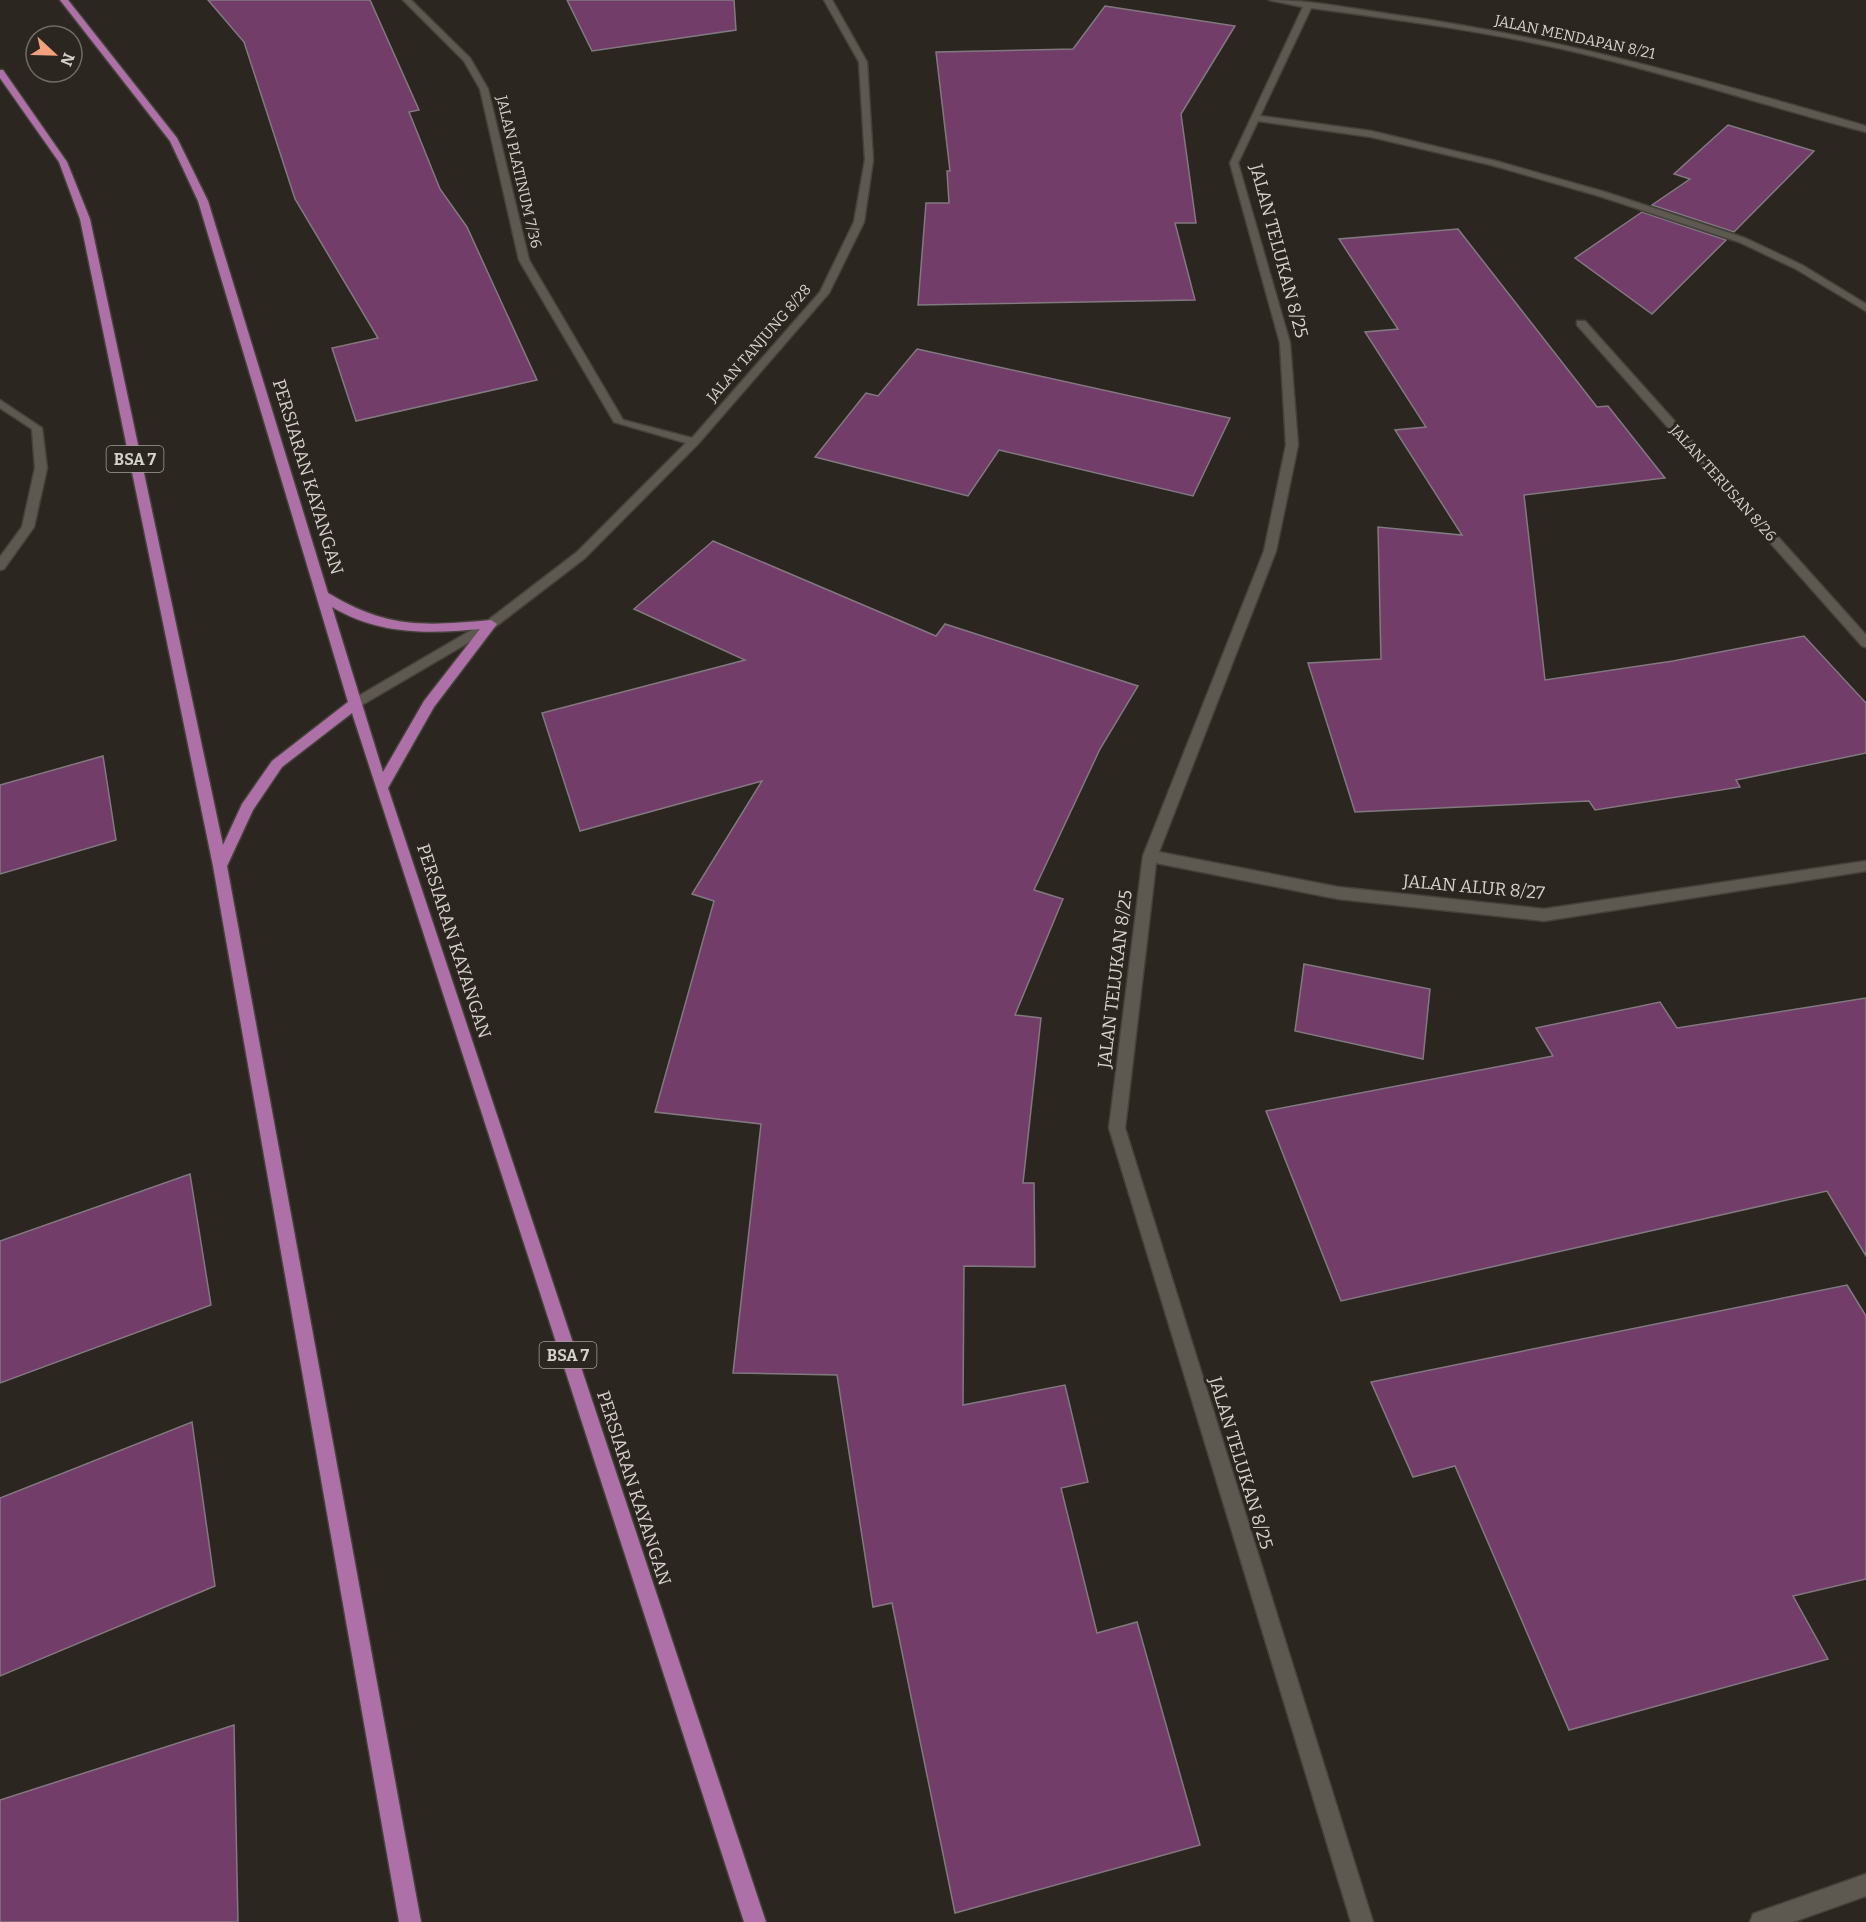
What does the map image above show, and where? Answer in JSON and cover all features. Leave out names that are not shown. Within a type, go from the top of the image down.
[{"type":"main road","name":"PERSIARAN KAYANGAN","points":[[64,0],[174,140],[202,201],[381,788],[755,1922]]},
{"type":"main road","name":"BSA 7","points":[[0,72],[63,162],[85,219],[220,866],[410,1922]]},
{"type":"main road","points":[[322,595],[350,614],[386,626],[420,630],[491,624]]},
{"type":"main road","points":[[381,788],[429,704],[491,624]]},
{"type":"main road","points":[[220,866],[247,808],[277,764],[355,704]]},
{"type":"street","name":"JALAN PLATINUM 7/36","points":[[407,0],[467,60],[484,89],[524,260],[619,422],[694,442]]},
{"type":"street","name":"JALAN TANJUNG 8/28","points":[[355,704],[491,624],[581,555],[694,442],[824,293],[859,222],[869,160],[863,62],[828,0]]},
{"type":"street","name":"JALAN MENDAPAN 8/21","points":[[1273,0],[1445,24],[1536,41],[1677,74],[1866,129]]},
{"type":"street","name":"JALAN TELUKAN 8/25","points":[[1308,5],[1234,163],[1285,344],[1292,446],[1270,551],[1150,856],[1117,1128],[1362,1922]]},
{"type":"street","points":[[1255,118],[1371,134],[1493,163],[1602,194],[1742,240],[1799,267],[1866,308]]},
{"type":"street","name":"JALAN TERUSAN 8/26","points":[[1581,323],[1866,643]]},
{"type":"street","points":[[0,403],[37,428],[41,468],[28,527],[0,566]]},
{"type":"street","name":"JALAN ALUR 8/27","points":[[1150,856],[1338,893],[1544,915],[1866,866]]},
{"type":"street","points":[[1761,1922],[1866,1885]]},
{"type":"building","points":[[208,0],[370,0],[419,110],[409,112],[440,189],[467,227],[537,380],[356,421],[332,348],[378,338],[295,199],[244,42]]},
{"type":"building","points":[[567,0],[734,0],[736,30],[592,51]]},
{"type":"building","points":[[1105,6],[1235,26],[1181,114],[1196,223],[1175,223],[1195,300],[918,305],[926,203],[949,203],[947,171],[950,171],[936,52],[1073,49]]},
{"type":"building","points":[[1728,125],[1814,151],[1734,232],[1652,205],[1690,179],[1674,174]]},
{"type":"building","points":[[1642,212],[1726,240],[1652,314],[1575,258]]},
{"type":"building","points":[[1458,229],[1597,407],[1608,406],[1665,478],[1524,495],[1545,680],[1673,661],[1804,636],[1866,703],[1866,753],[1736,780],[1740,787],[1595,810],[1589,801],[1355,812],[1308,663],[1381,659],[1378,527],[1462,535],[1395,430],[1426,427],[1365,332],[1398,329],[1339,239]]},
{"type":"building","points":[[917,349],[1230,418],[1193,496],[999,450],[968,496],[815,457],[866,393],[878,396]]},
{"type":"building","points":[[713,541],[936,636],[945,624],[1138,686],[1100,749],[1034,890],[1063,899],[1015,1015],[1041,1018],[1023,1183],[1034,1183],[1035,1267],[964,1266],[963,1405],[1065,1385],[1088,1482],[1061,1488],[1097,1633],[1137,1622],[1200,1845],[955,1913],[892,1603],[873,1607],[837,1375],[733,1373],[761,1124],[655,1112],[714,901],[692,894],[762,781],[580,831],[542,713],[745,660],[634,609]]},
{"type":"building","points":[[103,756],[116,840],[0,874],[0,785]]},
{"type":"building","points":[[1304,964],[1430,989],[1423,1059],[1295,1031]]},
{"type":"building","points":[[1866,998],[1866,1256],[1827,1191],[1341,1301],[1266,1111],[1553,1056],[1536,1028],[1660,1002],[1677,1028]]},
{"type":"building","points":[[190,1174],[211,1305],[0,1383],[0,1241]]},
{"type":"building","points":[[1847,1285],[1866,1316],[1866,1579],[1793,1596],[1828,1659],[1569,1730],[1455,1466],[1413,1477],[1371,1382]]},
{"type":"building","points":[[192,1422],[215,1586],[0,1676],[0,1498]]},
{"type":"building","points":[[234,1725],[238,1922],[0,1922],[0,1800]]}]
